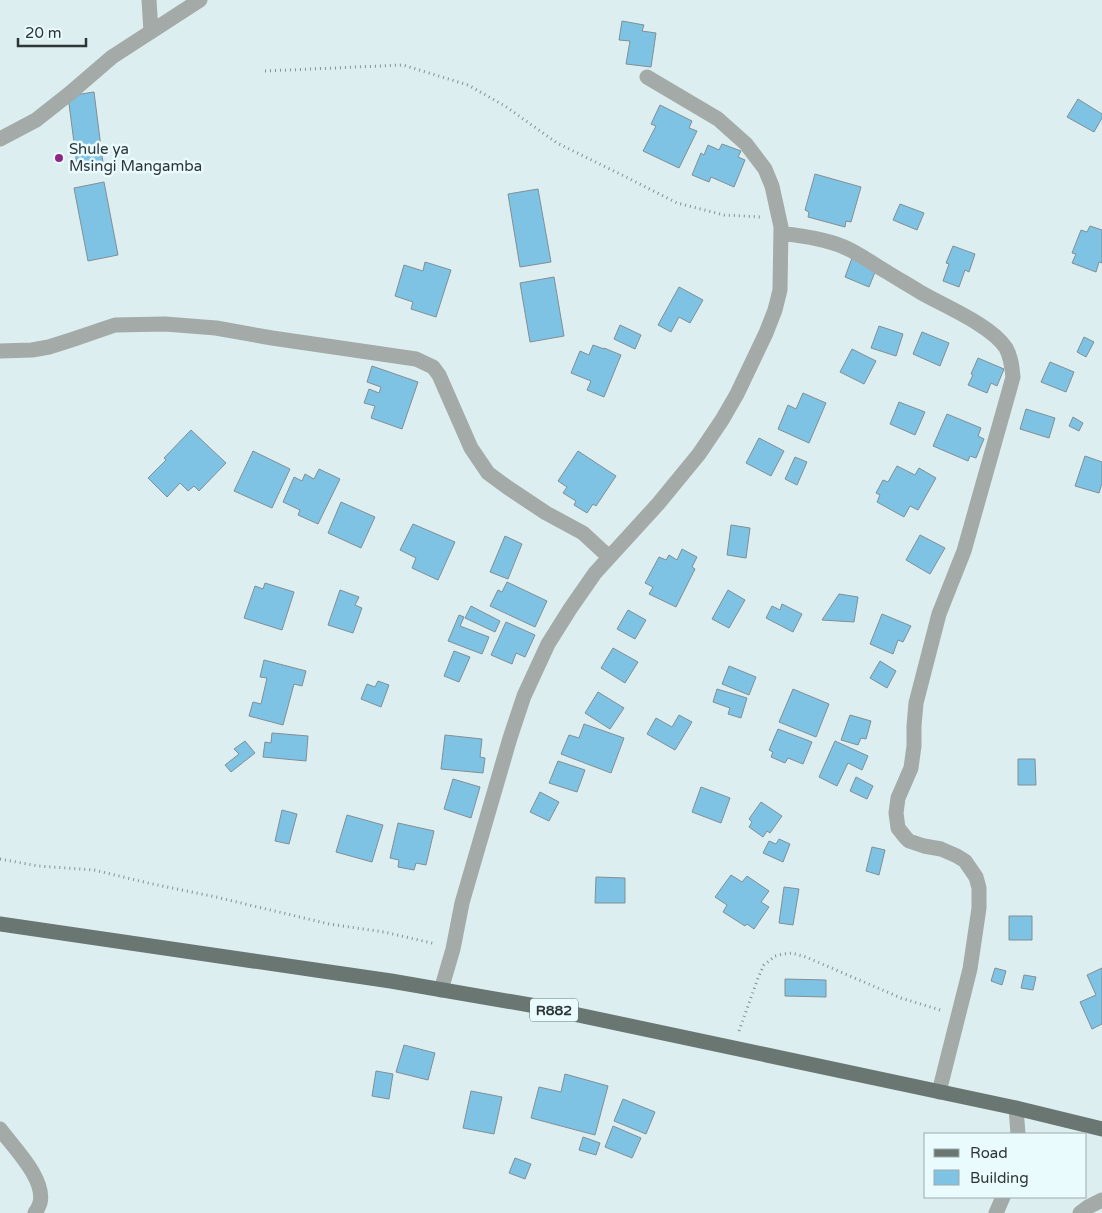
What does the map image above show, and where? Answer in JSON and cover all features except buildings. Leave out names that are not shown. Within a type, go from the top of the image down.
[{"type":"main road","name":"R882","points":[[0,924],[381,980],[536,1006],[1016,1108],[1102,1129]]},
{"type":"street","points":[[149,0],[151,32]]},
{"type":"street","points":[[0,139],[36,120],[112,57],[200,0]]},
{"type":"street","points":[[441,990],[453,949],[462,903],[510,738],[524,696],[548,644],[595,573],[658,504],[699,454],[722,420],[755,357],[775,310],[780,290],[780,226],[772,186],[765,169],[746,144],[718,119],[647,77]]},
{"type":"street","points":[[780,226],[843,246],[980,325],[996,337],[1007,349],[1012,365],[1012,377],[964,551],[939,614],[926,664],[916,703],[911,768],[898,798],[896,812],[898,828],[909,841],[941,850],[965,861],[976,877],[979,888],[979,908],[970,968],[939,1092]]},
{"type":"street","points":[[0,351],[32,350],[74,339],[115,325],[165,324],[216,328],[416,359],[433,368],[439,375],[471,448],[488,473],[546,513],[583,533],[609,556]]},
{"type":"street","points":[[1016,1108],[1018,1133]]},
{"type":"street","points":[[0,1129],[30,1168],[38,1183],[41,1196],[40,1204],[35,1213]]},
{"type":"street","points":[[996,1213],[1003,1198]]},
{"type":"street","points":[[1080,1213],[1102,1200]]},
{"type":"path","points":[[265,70],[403,65],[468,85],[505,106],[557,143],[677,204],[780,226]]},
{"type":"path","points":[[0,859],[38,866],[94,870],[329,924],[384,932],[453,949]]},
{"type":"path","points":[[733,1048],[764,965],[775,956],[783,954],[792,953],[806,957],[901,998],[958,1014]]},
{"type":"place","name":"Shule ya Msingi Mangamba","points":[[59,158]]}]
